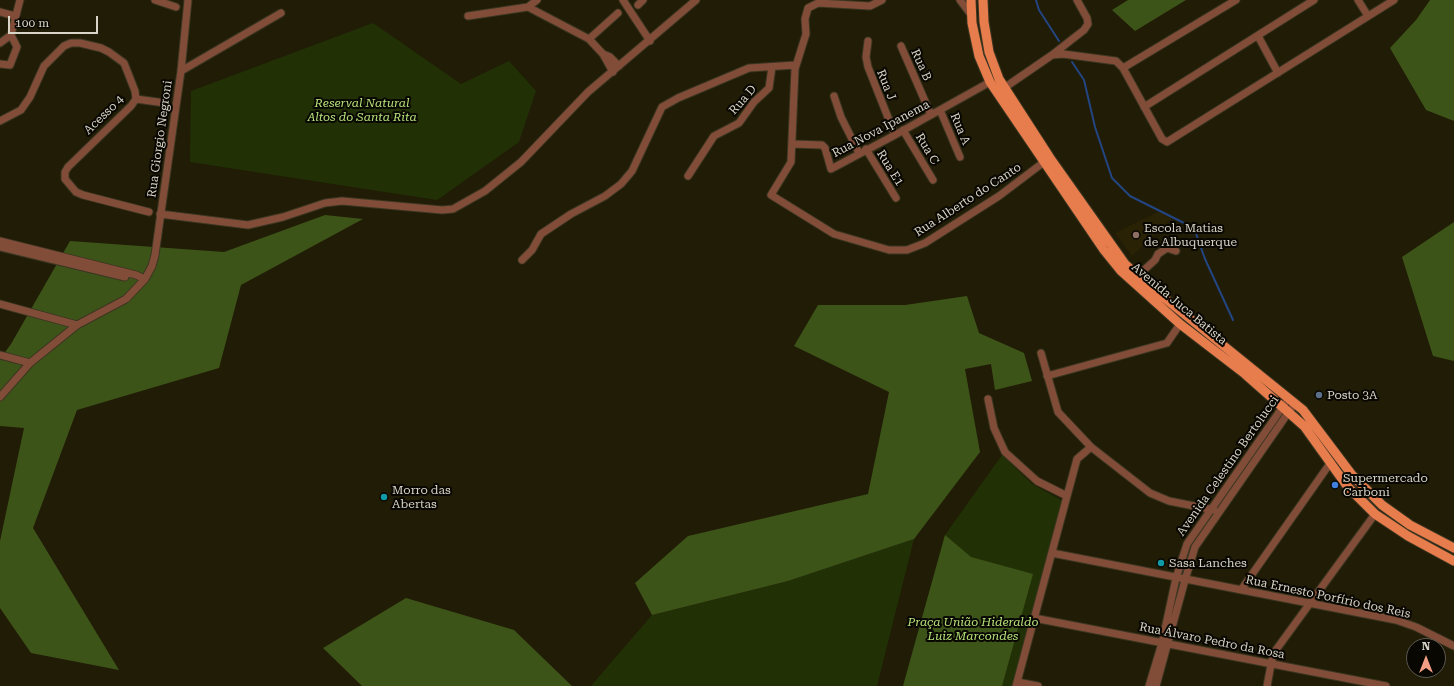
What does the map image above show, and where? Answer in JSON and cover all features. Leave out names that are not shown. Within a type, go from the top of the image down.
[{"type":"main road","name":"Avenida Juca Batista","points":[[971,0],[972,16],[979,56],[990,82],[1104,250],[1121,271],[1180,324],[1245,374],[1304,426],[1347,486],[1375,514],[1408,536],[1454,561]]},
{"type":"main road","name":"Avenida Juca Batista","points":[[983,0],[988,52],[999,79],[1050,158],[1125,264],[1141,279],[1303,410],[1352,475],[1382,505],[1410,525],[1454,548]]},
{"type":"street","points":[[0,43],[11,34],[20,0]]},
{"type":"street","points":[[155,0],[176,6]]},
{"type":"street","name":"Rua Giorgio Negroni","points":[[145,279],[155,255],[181,71],[188,0]]},
{"type":"street","points":[[468,16],[528,7],[537,0]]},
{"type":"street","points":[[623,0],[650,41]]},
{"type":"street","points":[[792,144],[792,106],[796,65],[806,34],[806,11],[810,5],[832,3],[870,6],[882,0]]},
{"type":"street","points":[[960,0],[972,16]]},
{"type":"street","points":[[1004,88],[1052,56],[1084,30],[1088,24],[1087,18],[1077,0]]},
{"type":"street","points":[[1123,68],[1236,0]]},
{"type":"street","points":[[1144,107],[1314,0]]},
{"type":"street","points":[[1358,0],[1368,16]]},
{"type":"street","points":[[1052,56],[1063,54],[1091,56],[1116,61],[1123,68],[1162,139],[1167,142],[1394,0]]},
{"type":"street","points":[[160,214],[248,225],[283,217],[325,203],[342,201],[442,210],[453,209],[485,191],[521,162],[556,124],[619,66],[650,41],[694,1]]},
{"type":"street","points":[[528,7],[589,39],[609,61],[613,72]]},
{"type":"street","points":[[0,12],[15,16]]},
{"type":"street","points":[[589,39],[618,12]]},
{"type":"street","points":[[181,71],[281,13]]},
{"type":"street","points":[[0,64],[8,66],[11,64],[17,46],[11,34]]},
{"type":"street","points":[[1258,36],[1278,73]]},
{"type":"street","name":"Rua J","points":[[868,41],[866,57],[868,67],[895,135]]},
{"type":"street","name":"Acesso 4","points":[[0,121],[21,110],[48,59],[64,46],[71,43],[101,48],[119,58],[128,72],[136,98],[131,106],[68,167],[65,172],[65,179],[76,192],[83,195],[149,212]]},
{"type":"street","name":"Rua B","points":[[901,46],[932,115]]},
{"type":"street","points":[[609,61],[619,66]]},
{"type":"street","points":[[522,260],[532,250],[541,234],[572,214],[605,196],[621,184],[632,171],[662,107],[678,98],[749,68],[796,65]]},
{"type":"street","name":"Rua D","points":[[688,176],[714,136],[739,123],[754,102],[769,88],[772,67]]},
{"type":"street","name":"Rua Nova Ipanema","points":[[792,144],[822,145],[825,148],[831,169],[990,82]]},
{"type":"street","points":[[834,96],[841,117],[858,153]]},
{"type":"street","points":[[136,98],[165,103]]},
{"type":"street","name":"Rua A","points":[[940,110],[960,157]]},
{"type":"street","name":"Rua C","points":[[903,130],[933,180]]},
{"type":"street","name":"Rua Alberto do Canto","points":[[792,144],[791,162],[771,195],[834,234],[889,250],[907,250],[925,243],[999,196],[1044,162]]},
{"type":"street","name":"Rua E1","points":[[866,149],[896,198]]},
{"type":"street","points":[[0,241],[24,250],[134,279],[145,279]]},
{"type":"street","points":[[0,247],[24,250]]},
{"type":"street","points":[[1141,279],[1144,270],[1155,260],[1158,254],[1167,248],[1176,251]]},
{"type":"street","points":[[0,397],[30,363],[78,325],[126,299],[145,279]]},
{"type":"street","points":[[0,304],[78,325]]},
{"type":"street","points":[[1047,376],[1167,343],[1180,324]]},
{"type":"street","points":[[1041,353],[1058,412],[1091,447],[1150,493],[1169,501],[1211,509],[1219,512]]},
{"type":"street","points":[[0,355],[30,363]]},
{"type":"street","points":[[988,399],[994,428],[1005,452],[1037,481],[1067,496]]},
{"type":"street","name":"Avenida Celestino Bertolucci","points":[[1156,686],[1165,644],[1176,578],[1187,544],[1211,509],[1292,401]]},
{"type":"street","name":"Avenida Celestino Bertolucci","points":[[1149,686],[1165,644],[1195,547],[1286,409]]},
{"type":"street","points":[[1038,686],[1016,684],[1078,459],[1091,447]]},
{"type":"street","points":[[1241,590],[1330,462]]},
{"type":"street","points":[[1267,686],[1273,654],[1375,514]]},
{"type":"street","name":"Rua Ernesto Porfírio dos Reis","points":[[1052,553],[1185,580],[1310,602],[1396,620],[1416,627],[1454,646]]},
{"type":"street","name":"Rua Álvaro Pedro da Rosa","points":[[1034,618],[1386,686]]},
{"type":"shaded area","name":"Escola Matias de Albuquerque","points":[[1160,211],[1172,218],[1132,256],[1115,233]]},
{"type":"green space","points":[[1128,0],[1186,0],[1135,31],[1112,10]]},
{"type":"green space","points":[[1430,0],[1454,0],[1454,121],[1426,110],[1390,48],[1416,20]]},
{"type":"green space","name":"Reserval Natural Altos do Santa Rita","points":[[373,23],[461,84],[509,61],[536,91],[519,142],[437,200],[190,162],[191,91]]},
{"type":"green space","points":[[325,215],[363,219],[241,285],[219,368],[77,410],[33,528],[119,670],[31,653],[0,608],[0,541],[24,428],[0,426],[0,359],[11,344],[70,241],[224,252]]},
{"type":"green space","points":[[1454,222],[1454,361],[1433,356],[1402,257]]},
{"type":"green space","points":[[967,296],[979,333],[1024,353],[1032,381],[995,390],[991,364],[965,369],[980,452],[914,539],[788,581],[652,615],[635,583],[688,536],[868,494],[889,392],[794,346],[818,305],[905,305]]},
{"type":"green space","name":"Praça União Hideraldo Luiz Marcondes","points":[[1002,455],[1032,484],[1063,501],[1012,686],[903,686],[945,535]]},
{"type":"green space","points":[[945,535],[971,557],[1033,574],[1002,686],[903,686]]},
{"type":"green space","points":[[914,539],[877,686],[591,686],[652,615],[788,581]]},
{"type":"green space","points":[[406,598],[514,630],[572,686],[362,686],[323,648]]},
{"type":"waterway","points":[[1036,0],[1039,10],[1059,41]]},
{"type":"waterway","points":[[1072,62],[1084,80],[1095,127],[1112,178],[1130,196],[1194,228],[1205,259],[1233,320]]},
{"type":"place","name":"Escola Matias de Albuquerque","points":[[1136,235]]},
{"type":"place","name":"Posto 3A","points":[[1319,395]]},
{"type":"place","name":"Supermercado Carboni","points":[[1335,485]]},
{"type":"place","name":"Morro das Abertas","points":[[384,497]]},
{"type":"place","name":"Sasa Lanches","points":[[1161,563]]}]
